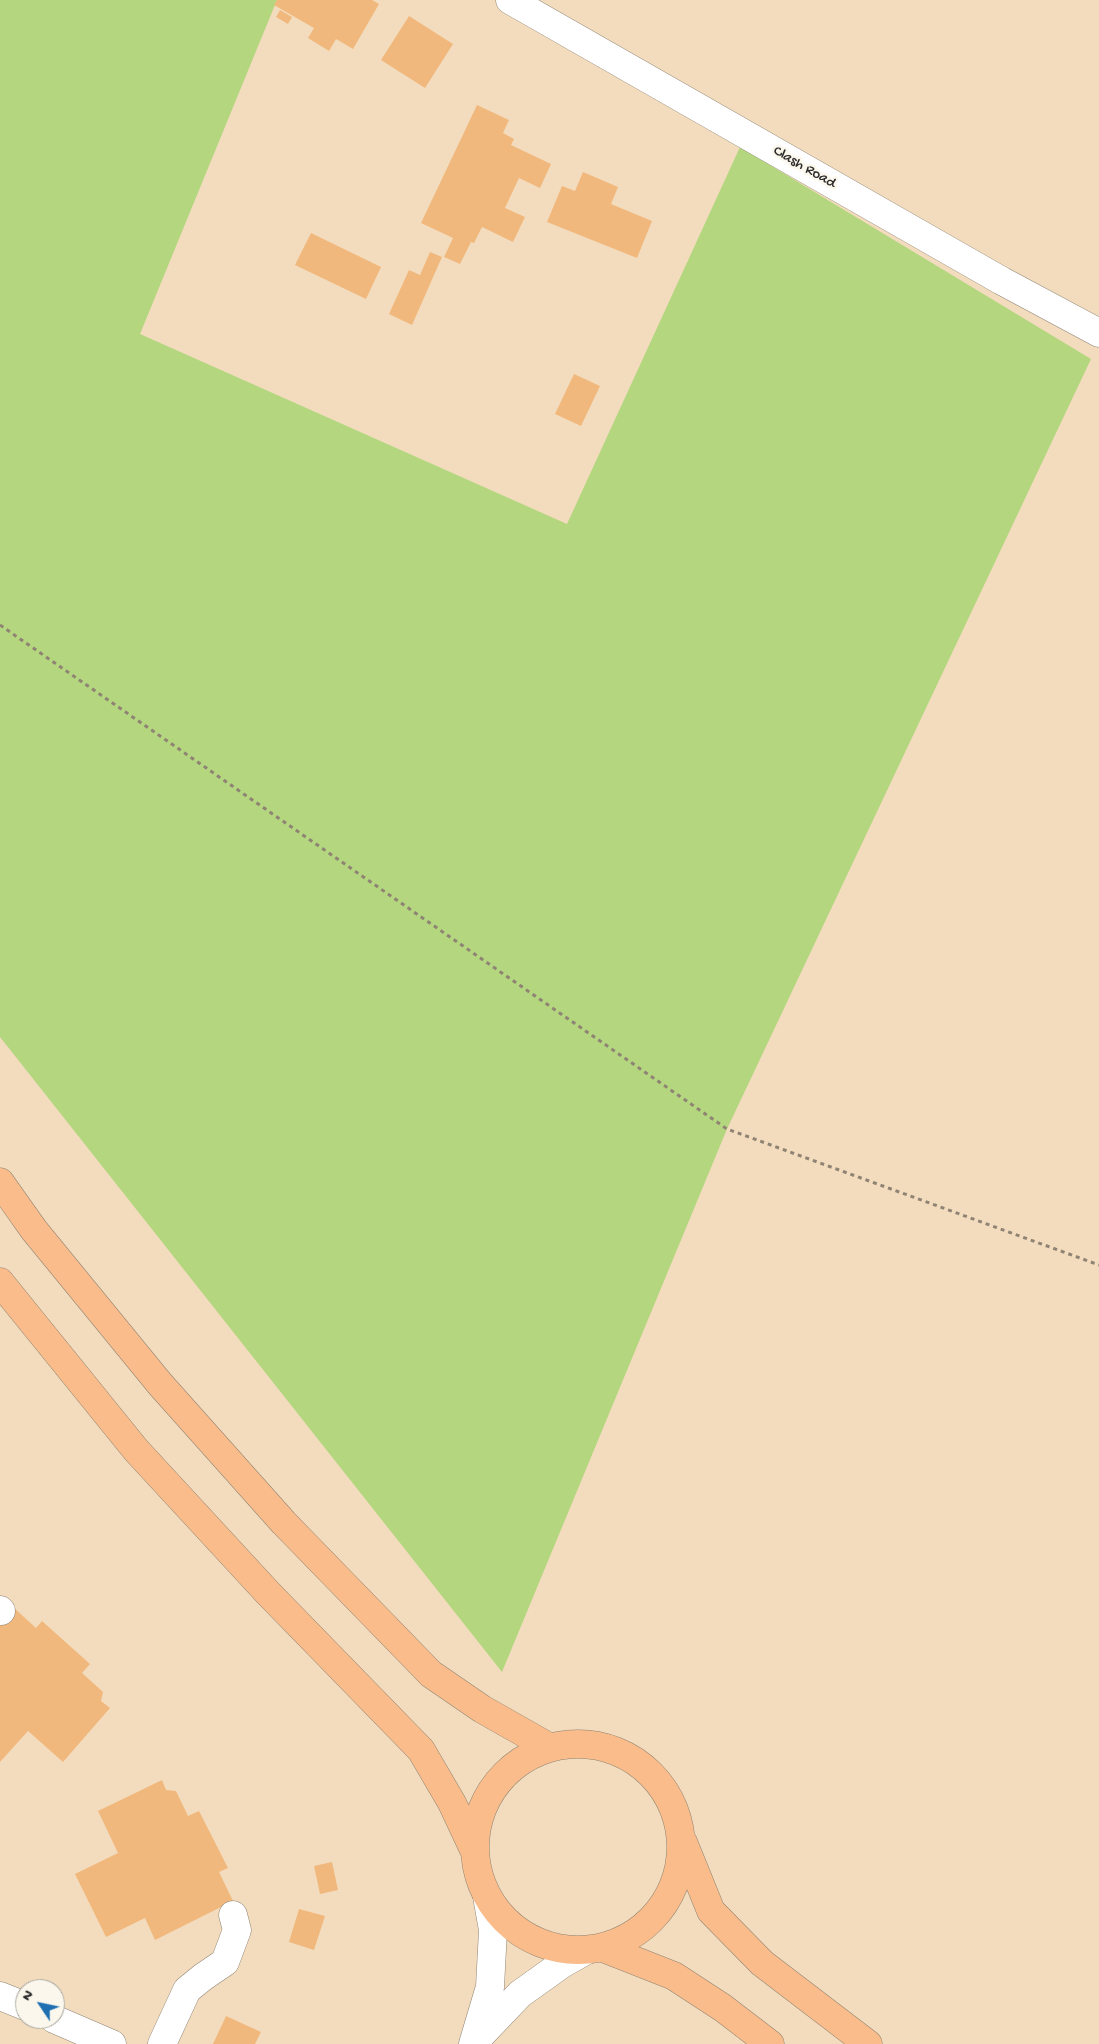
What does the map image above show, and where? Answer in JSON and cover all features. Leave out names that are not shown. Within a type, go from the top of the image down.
[{"type":"highway","points":[[0,1182],[34,1230],[160,1384],[284,1523],[432,1674],[482,1709],[550,1747]]},
{"type":"highway","points":[[0,1282],[136,1450],[268,1593],[421,1750],[452,1803],[474,1852],[478,1875],[487,1896],[504,1920],[528,1938],[556,1948],[594,1950],[674,1976],[723,2008],[770,2044]]},
{"type":"highway","points":[[474,1852],[479,1818],[494,1786],[518,1762],[550,1747],[580,1743],[610,1748],[637,1761],[660,1782],[675,1809],[682,1839],[711,1911],[762,1963],[868,2044]]},
{"type":"highway","points":[[594,1950],[630,1937],[653,1919],[670,1895],[680,1868],[682,1839]]},
{"type":"street","name":"Clash Road","points":[[510,0],[1002,281],[1099,333]]},
{"type":"street","points":[[474,2042],[490,1987],[493,1930],[487,1896]]},
{"type":"street","points":[[162,2044],[187,1990],[225,1962],[237,1930],[233,1915]]},
{"type":"street","points":[[474,2042],[520,1994],[562,1964],[594,1950]]},
{"type":"street","points":[[0,1996],[15,2002]]},
{"type":"street","points":[[65,2024],[112,2044]]},
{"type":"path","points":[[0,626],[727,1128],[1099,1265]]},
{"type":"green space","points":[[0,0],[277,0],[140,334],[567,524],[740,147],[1091,359],[727,1129],[502,1672],[0,1037]]},
{"type":"building","points":[[277,0],[372,0],[379,4],[353,49],[336,39],[329,51],[308,38],[314,28],[274,5]]},
{"type":"building","points":[[280,10],[292,17],[288,24],[276,17]]},
{"type":"building","points":[[409,16],[453,44],[425,88],[381,60]]},
{"type":"building","points":[[477,105],[509,120],[503,133],[514,139],[511,145],[551,164],[540,188],[519,178],[505,208],[525,217],[513,242],[482,227],[474,243],[471,242],[460,264],[444,257],[453,238],[421,223]]},
{"type":"building","points":[[583,172],[618,187],[611,204],[652,221],[637,258],[547,222],[562,186],[575,191]]},
{"type":"building","points":[[311,233],[381,267],[366,299],[295,265]]},
{"type":"building","points":[[430,252],[442,257],[412,325],[389,314],[409,270],[420,275]]},
{"type":"building","points":[[574,374],[600,386],[581,426],[555,414]]},
{"type":"building","points":[[12,1606],[36,1628],[42,1621],[90,1664],[82,1673],[103,1692],[101,1701],[110,1708],[63,1762],[28,1731],[0,1762],[0,1619]]},
{"type":"building","points":[[162,1780],[166,1790],[176,1791],[188,1816],[199,1811],[228,1868],[219,1872],[233,1901],[155,1940],[145,1918],[106,1937],[75,1874],[118,1853],[98,1811]]},
{"type":"building","points":[[332,1862],[338,1890],[320,1894],[314,1866]]},
{"type":"building","points":[[299,1909],[325,1916],[314,1950],[289,1942]]},
{"type":"building","points":[[226,2016],[261,2032],[255,2044],[213,2044]]}]
